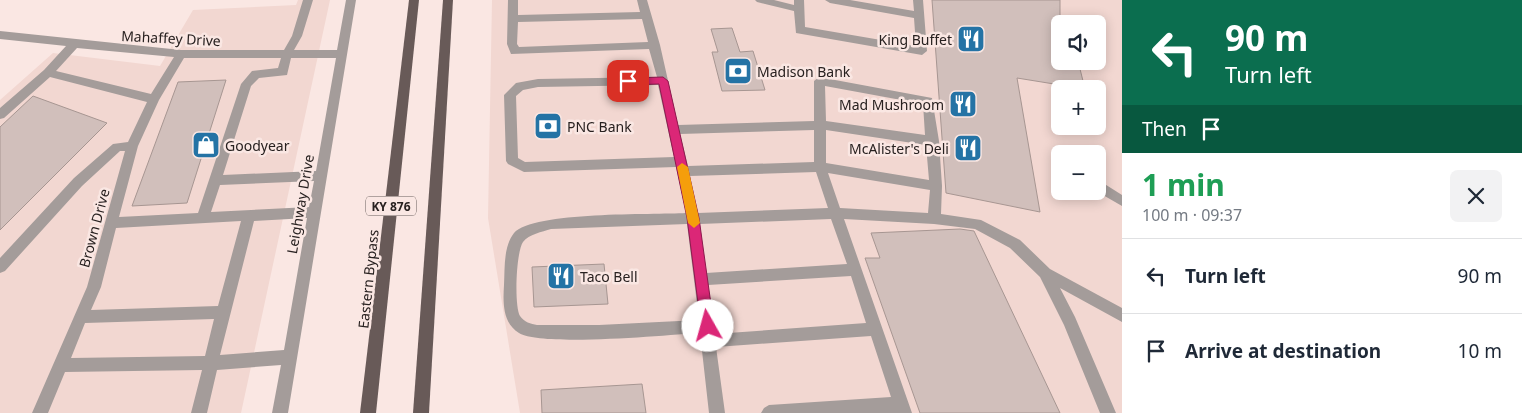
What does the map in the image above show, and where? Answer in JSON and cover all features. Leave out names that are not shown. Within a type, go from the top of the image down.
[{"type":"main road","name":"Eastern Bypass","points":[[368,413],[414,0]]},
{"type":"main road","name":"KY 876","points":[[421,413],[448,0]]},
{"type":"street","points":[[203,218],[248,79],[256,74],[283,72],[287,54],[297,36],[308,0]]},
{"type":"street","name":"Leighway Drive","points":[[280,413],[351,0]]},
{"type":"street","points":[[513,0],[512,44],[515,51],[655,45]]},
{"type":"street","points":[[642,0],[655,45],[693,218],[709,334],[717,413]]},
{"type":"street","points":[[760,0],[799,4],[800,30],[922,51],[918,0]]},
{"type":"street","points":[[830,0],[919,15]]},
{"type":"street","points":[[513,19],[645,15]]},
{"type":"street","name":"Mahaffey Drive","points":[[0,35],[181,54],[341,54]]},
{"type":"street","points":[[0,115],[48,73],[74,44]]},
{"type":"street","name":"Brown Drive","points":[[40,413],[94,287],[132,146],[154,99],[181,54]]},
{"type":"street","points":[[48,73],[154,99]]},
{"type":"street","points":[[663,81],[538,83],[520,86],[510,94],[512,161],[524,167],[820,166],[936,186]]},
{"type":"street","points":[[769,413],[903,409],[820,166],[819,81],[928,101],[936,186],[934,219]]},
{"type":"street","points":[[674,130],[820,125],[932,141]]},
{"type":"street","points":[[0,267],[78,182],[117,147],[132,146]]},
{"type":"street","points":[[215,180],[320,176]]},
{"type":"street","points":[[1106,192],[1122,201]]},
{"type":"street","points":[[111,223],[314,212]]},
{"type":"street","points":[[875,329],[709,334],[537,332],[522,328],[514,319],[510,301],[513,250],[519,237],[533,228],[551,224],[835,213],[934,219],[977,224],[1015,244],[1045,273],[1122,315]]},
{"type":"street","points":[[199,413],[249,215]]},
{"type":"street","points":[[702,279],[855,270]]},
{"type":"street","points":[[1045,273],[1070,322],[1108,413]]},
{"type":"street","points":[[81,317],[223,312]]},
{"type":"street","points":[[61,365],[211,363],[289,358]]},
{"type":"shaded area","points":[[298,0],[330,0],[241,413],[0,413],[0,100],[53,53],[160,66],[193,10],[296,5]]},
{"type":"shaded area","points":[[492,0],[1122,0],[1122,413],[520,413],[488,218]]},
{"type":"building","points":[[932,0],[1060,0],[1060,15],[1051,15],[1051,70],[1080,70],[1083,80],[1051,80],[1051,84],[1017,78],[1040,212],[946,193]]},
{"type":"building","name":"Madison Bank","points":[[732,28],[740,52],[753,51],[765,90],[722,91],[712,52],[718,52],[711,29]]},
{"type":"building","points":[[226,80],[187,203],[132,206],[178,82]]},
{"type":"building","points":[[33,96],[107,123],[0,230],[0,127]]},
{"type":"building","points":[[960,229],[974,231],[1060,413],[920,413],[865,258],[880,258],[871,233]]},
{"type":"building","points":[[604,264],[608,304],[534,307],[532,267]]},
{"type":"building","points":[[642,384],[646,413],[542,413],[541,390]]},
{"type":"slow traffic","points":[[682,167],[694,223]]},
{"type":"place","name":"King Buffet","points":[[971,39]]},
{"type":"place","name":"Madison Bank","points":[[738,71]]},
{"type":"place","name":"Mad Mushroom","points":[[963,104]]},
{"type":"place","name":"PNC Bank","points":[[548,126]]},
{"type":"place","name":"Goodyear","points":[[206,145]]},
{"type":"place","name":"McAlister's Deli","points":[[968,148]]},
{"type":"place","name":"Taco Bell","points":[[561,276]]},
{"type":"route","points":[[628,81],[663,81],[693,218],[708,326]]}]
